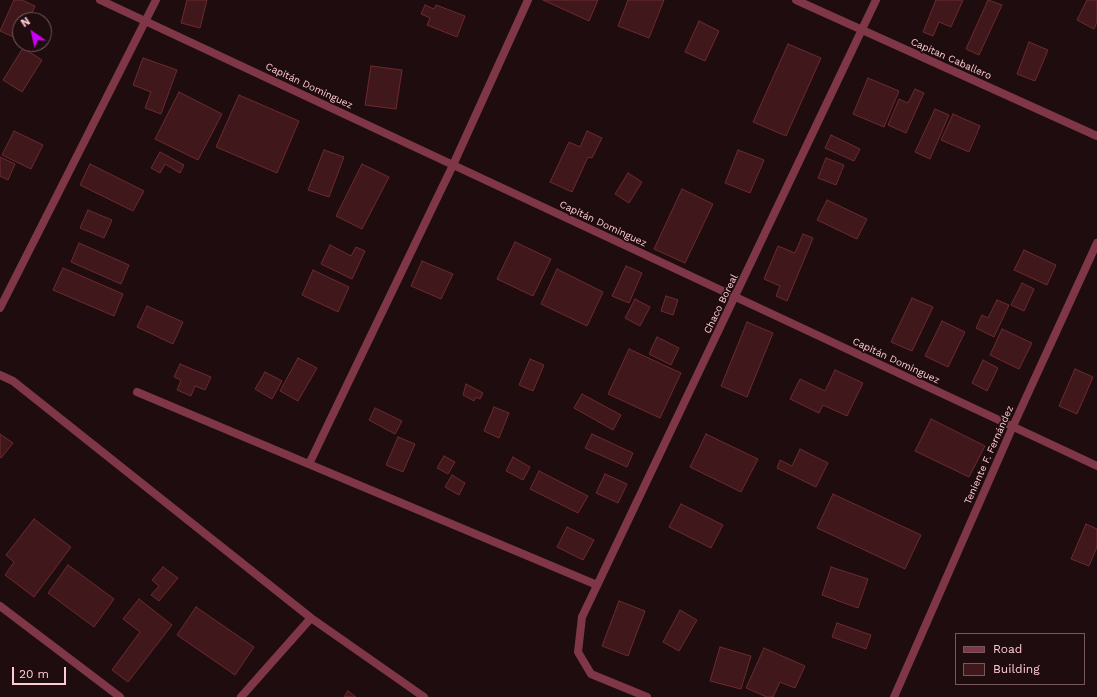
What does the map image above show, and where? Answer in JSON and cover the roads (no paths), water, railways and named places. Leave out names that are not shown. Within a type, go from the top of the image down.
[{"type":"street","name":"Capitán Dominguez","points":[[100,0],[1097,466]]},
{"type":"street","points":[[0,308],[156,0]]},
{"type":"street","points":[[309,464],[453,164],[528,0]]},
{"type":"street","name":"Capitan Caballero","points":[[796,0],[1097,136]]},
{"type":"street","name":"Chaco Boreal","points":[[647,697],[592,674],[578,652],[582,617],[876,0]]},
{"type":"street","name":"Teniente F. Fernández","points":[[894,697],[1012,426],[1097,243]]},
{"type":"street","points":[[0,375],[13,381],[311,618],[424,697]]},
{"type":"street","points":[[137,392],[597,585]]},
{"type":"street","points":[[0,606],[120,697]]},
{"type":"street","points":[[241,697],[311,618]]}]
